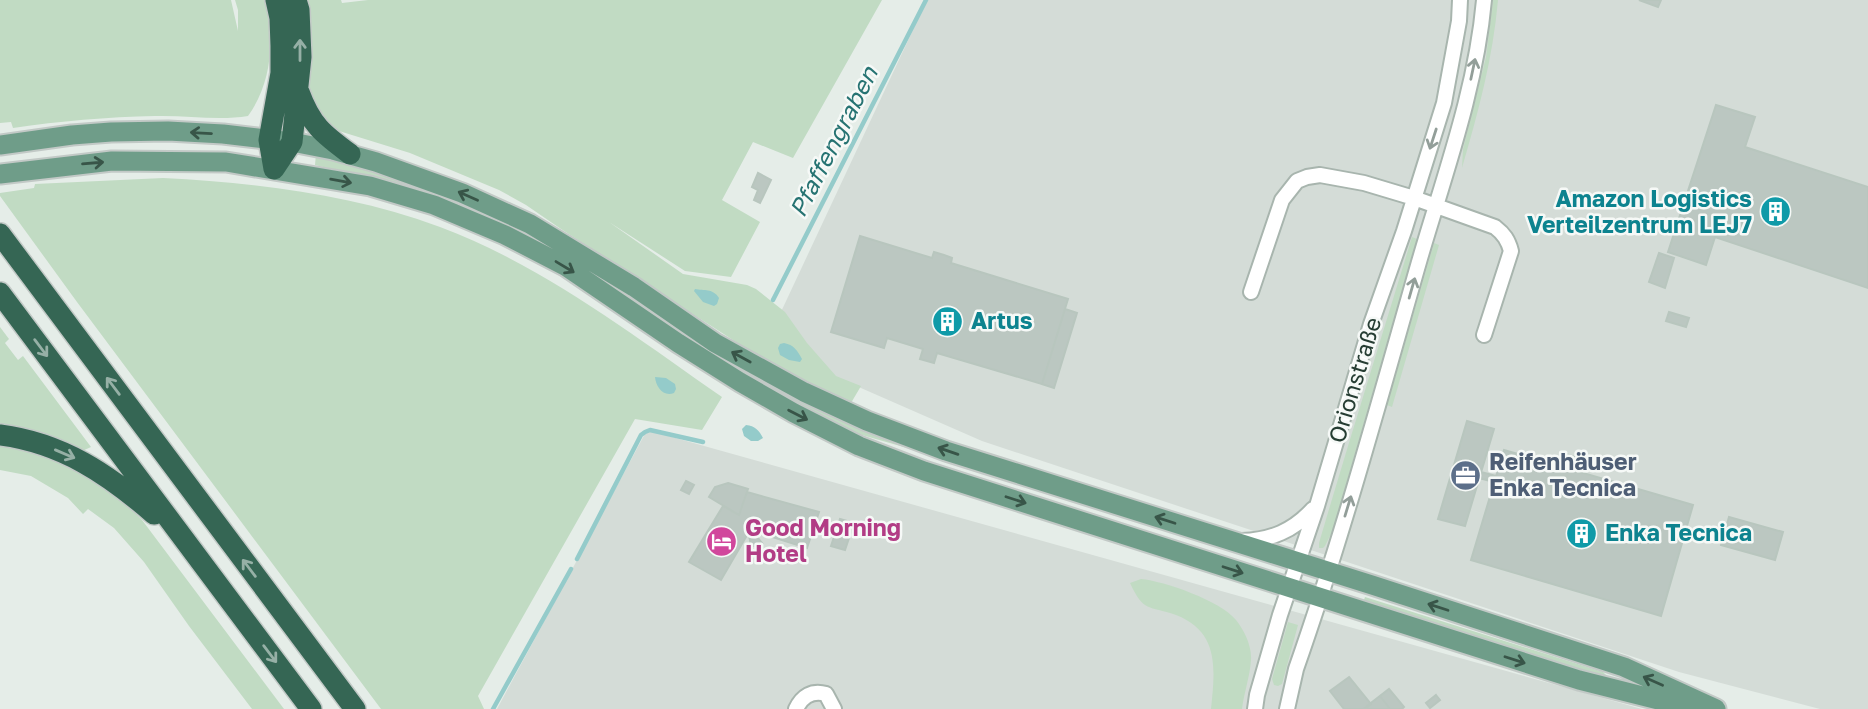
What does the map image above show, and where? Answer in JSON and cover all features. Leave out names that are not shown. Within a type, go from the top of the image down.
[{"type":"highway","points":[[274,169],[269,139],[281,73],[276,0]]},
{"type":"highway","points":[[274,169],[292,142],[299,91],[301,57],[299,10],[296,0]]},
{"type":"highway","points":[[299,91],[310,119],[322,133],[350,154]]},
{"type":"highway","points":[[0,227],[13,252]]},
{"type":"highway","points":[[0,234],[355,709]]},
{"type":"highway","points":[[0,293],[311,709]]},
{"type":"highway","points":[[0,435],[24,438],[47,446],[97,470],[126,490],[185,540]]},
{"type":"main road","points":[[6,144],[98,133],[168,131],[292,142],[376,162],[462,193],[530,224],[634,287],[715,343],[804,392],[867,421],[946,451],[1624,667],[1716,709]]},
{"type":"main road","points":[[0,174],[101,162],[226,162],[370,186],[433,205],[505,235],[565,267],[740,382],[794,414],[859,446],[924,471],[1579,680],[1694,709]]},
{"type":"street","name":"Orionstraße","points":[[1255,709],[1288,588],[1317,506],[1371,324],[1404,232],[1444,103],[1459,21],[1460,0]]},
{"type":"street","name":"Orionstraße","points":[[1287,709],[1296,669],[1375,417],[1462,119],[1482,27],[1484,0]]},
{"type":"street","points":[[1251,292],[1282,200],[1297,181],[1320,175],[1364,183],[1495,227],[1508,240],[1511,251],[1485,335]]},
{"type":"street","points":[[1230,541],[1274,537],[1297,524],[1317,506]]},
{"type":"street","points":[[796,709],[800,701],[817,691],[826,694],[834,709]]},
{"type":"shaded area","points":[[927,0],[1868,0],[1868,709],[1820,709],[1679,672],[982,441],[765,346]]},
{"type":"shaded area","points":[[647,430],[1642,709],[497,709]]},
{"type":"green space","points":[[0,0],[231,0],[238,31],[235,0],[265,0],[270,30],[267,75],[248,116],[119,117],[13,128],[11,122],[0,123]]},
{"type":"green space","points":[[300,0],[341,0],[342,3],[368,0],[882,0],[793,158],[753,142],[722,200],[760,222],[731,277],[685,271],[609,222],[683,274],[747,285],[756,289],[785,312],[807,343],[836,376],[861,386],[851,403],[770,364],[499,190],[410,153],[339,131],[321,119],[306,89]]},
{"type":"green space","points":[[1493,0],[1498,0],[1489,64],[1462,168],[1463,149],[1486,57]]},
{"type":"green space","points":[[316,154],[420,185],[509,222],[578,260],[750,373],[798,399],[928,454],[855,433],[796,403],[693,342],[575,262],[508,226],[419,190],[315,165]]},
{"type":"green space","points":[[163,178],[268,187],[338,198],[440,227],[515,261],[551,281],[722,397],[702,430],[635,419],[478,696],[484,709],[381,709],[0,196],[0,193],[34,188],[35,184]]},
{"type":"green space","points":[[1412,237],[1417,239],[1333,530],[1325,546],[1319,548],[1330,505]]},
{"type":"green space","points":[[1434,243],[1439,245],[1392,407],[1387,405]]},
{"type":"green space","points":[[0,327],[9,339],[5,343],[18,360],[23,356],[91,447],[80,452],[0,427]]},
{"type":"green space","points":[[0,439],[45,450],[118,495],[142,520],[284,709],[252,709],[144,562],[114,528],[88,509],[83,514],[68,498],[31,476],[0,470]]},
{"type":"green space","points":[[1141,579],[1192,593],[1218,606],[1236,620],[1247,638],[1251,655],[1242,709],[1211,709],[1213,667],[1207,642],[1201,631],[1190,622],[1143,604],[1130,583]]},
{"type":"green space","points":[[1365,597],[1603,672],[1608,677],[1606,679],[1363,603]]},
{"type":"green space","points":[[1288,622],[1298,625],[1282,684],[1278,686],[1274,685],[1272,679]]},
{"type":"water","points":[[695,289],[714,293],[719,298],[717,304],[714,306],[703,302]]},
{"type":"water","points":[[784,343],[797,351],[802,359],[800,362],[780,355],[778,348]]},
{"type":"water","points":[[655,377],[666,378],[675,384],[674,393],[667,394],[661,390]]},
{"type":"water","points":[[746,425],[756,429],[763,438],[751,441],[744,436],[742,429]]},
{"type":"building","points":[[1639,0],[1661,0],[1658,7]]},
{"type":"building","name":"Amazon Logistics Verteilzentrum LEJ7","points":[[1716,105],[1755,117],[1745,147],[1868,187],[1868,288],[1715,237],[1706,265],[1668,252]]},
{"type":"building","points":[[758,173],[771,180],[760,203],[754,200],[758,190],[752,187]]},
{"type":"building","name":"Artus","points":[[860,236],[932,258],[934,252],[944,255],[952,258],[951,263],[1068,299],[1042,384],[937,353],[934,363],[920,359],[923,349],[887,338],[884,348],[831,332]]},
{"type":"building","points":[[1659,253],[1674,258],[1665,288],[1649,282]]},
{"type":"building","points":[[1065,309],[1077,313],[1054,388],[1042,384]]},
{"type":"building","points":[[1669,312],[1689,318],[1686,327],[1666,321]]},
{"type":"building","name":"Reifenhäuser Enka Tecnica","points":[[1467,421],[1494,429],[1465,526],[1438,519]]},
{"type":"building","name":"Enka Tecnica","points":[[1504,450],[1693,505],[1661,616],[1471,560]]},
{"type":"building","points":[[1566,454],[1580,459],[1576,470],[1562,465]]},
{"type":"building","points":[[1481,472],[1496,476],[1494,482],[1479,478]]},
{"type":"building","points":[[686,481],[694,485],[689,494],[681,490]]},
{"type":"building","points":[[728,483],[748,489],[739,515],[709,497],[715,487]]},
{"type":"building","name":"Good Morning Hotel","points":[[747,492],[819,512],[807,548],[750,530],[721,580],[689,562],[723,506],[739,515]]},
{"type":"building","points":[[1729,517],[1783,532],[1775,560],[1721,545]]},
{"type":"building","points":[[840,519],[854,523],[845,550],[831,546]]},
{"type":"building","points":[[750,530],[755,531],[757,537],[750,540],[748,533]]},
{"type":"building","points":[[757,537],[762,543],[751,547],[750,540]]},
{"type":"building","points":[[1349,677],[1371,704],[1365,709],[1344,709],[1330,691]]},
{"type":"building","points":[[1389,689],[1404,707],[1402,709],[1390,709],[1380,696]]},
{"type":"building","points":[[1436,695],[1440,700],[1430,708],[1426,703]]},
{"type":"building","points":[[1380,696],[1390,709],[1364,709],[1367,706]]},
{"type":"waterway","name":"Pfaffengraben","points":[[773,300],[926,0]]},
{"type":"waterway","name":"Pfaffengraben","points":[[577,559],[641,435],[650,430],[703,442]]},
{"type":"waterway","name":"Pfaffengraben","points":[[493,709],[571,569]]},
{"type":"place","name":"Amazon Logistics Verteilzentrum LEJ7","points":[[1775,212]]},
{"type":"place","name":"Artus","points":[[948,321]]},
{"type":"place","name":"Reifenhäuser Enka Tecnica","points":[[1466,475]]},
{"type":"place","name":"Enka Tecnica","points":[[1582,533]]},
{"type":"place","name":"Good Morning Hotel","points":[[722,541]]}]
